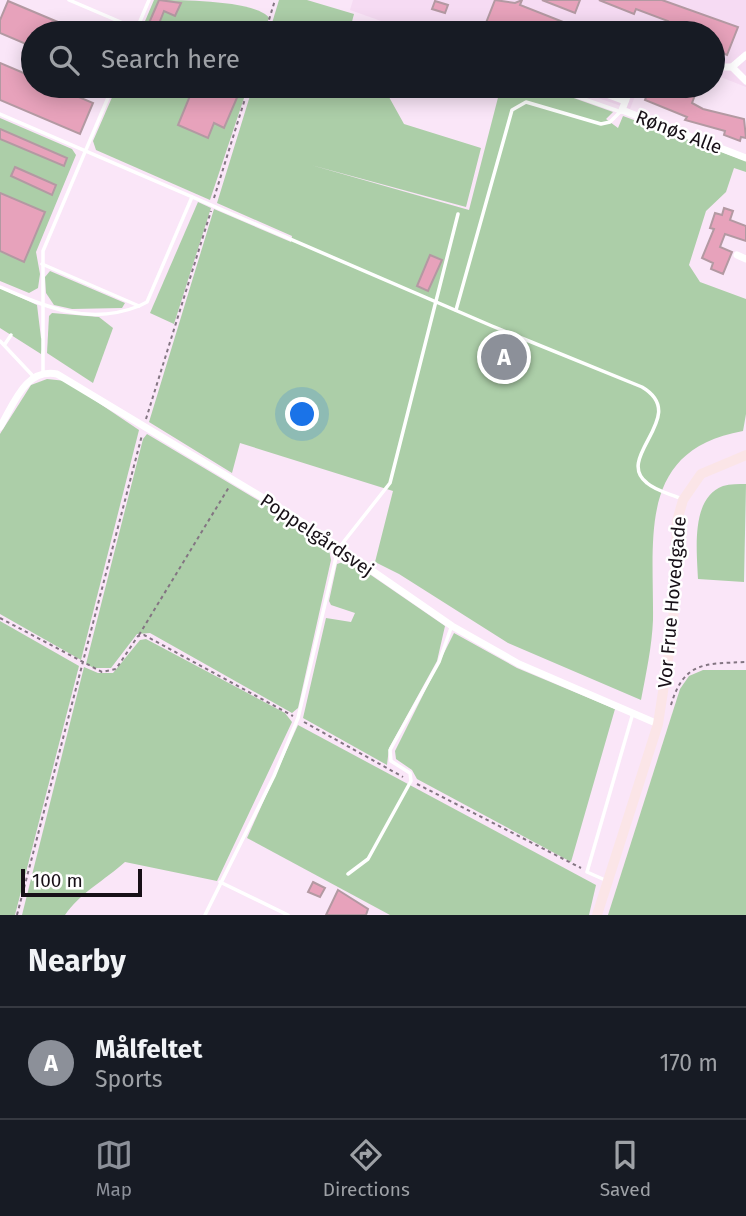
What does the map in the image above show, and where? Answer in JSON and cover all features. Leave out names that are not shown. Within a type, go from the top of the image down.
[{"type":"street","points":[[725,67],[732,67],[746,55]]},
{"type":"street","points":[[732,67],[746,82]]},
{"type":"street","name":"Rønøs Alle","points":[[617,98],[625,101]]},
{"type":"street","name":"Rønøs Alle","points":[[626,98],[621,111],[746,158]]},
{"type":"street","points":[[737,255],[746,259]]},
{"type":"street","points":[[0,427],[3,418],[33,376],[43,371]]},
{"type":"street","name":"Poppelgårdsvej","points":[[43,371],[73,382],[290,514],[452,626],[519,664],[658,724]]},
{"type":"street","name":"Vor Frue Hovedgade","points":[[597,915],[658,724],[673,627],[677,521],[683,499],[701,474],[719,464],[746,455]]},
{"type":"street","points":[[719,464],[746,464]]},
{"type":"lane","points":[[69,0],[114,21]]},
{"type":"lane","points":[[140,21],[149,0]]},
{"type":"lane","points":[[43,371],[46,317],[43,306],[43,251],[108,98]]},
{"type":"lane","points":[[456,310],[512,110],[526,102],[601,124],[610,122],[621,111],[583,98]]},
{"type":"lane","points":[[0,114],[654,395],[659,402],[659,412],[639,461],[638,471],[648,484],[683,499]]},
{"type":"lane","points":[[0,287],[43,306],[78,314],[124,312],[139,306],[147,302],[192,197]]},
{"type":"lane","points":[[205,915],[274,776],[298,718],[338,549],[390,483],[458,214]]},
{"type":"lane","points":[[42,264],[139,306]]},
{"type":"lane","points":[[5,344],[11,335]]},
{"type":"lane","points":[[0,341],[33,376]]},
{"type":"lane","points":[[348,874],[368,859],[411,781],[410,773],[391,761],[390,750],[439,662],[452,626]]},
{"type":"lane","points":[[607,881],[587,872],[633,713]]},
{"type":"lane","points":[[220,882],[288,915]]},
{"type":"path","points":[[269,21],[275,0]]},
{"type":"path","points":[[17,915],[144,426],[245,98]]},
{"type":"path","points":[[138,636],[234,481]]},
{"type":"path","points":[[670,707],[676,688],[691,670],[710,663],[745,662]]},
{"type":"shaded area","points":[[353,0],[746,0],[746,87],[725,79],[725,21],[381,21],[350,10]]},
{"type":"shaded area","points":[[598,98],[634,98],[630,109]]},
{"type":"green space","points":[[154,0],[234,4],[261,12],[269,18],[268,21],[145,21]]},
{"type":"green space","points":[[279,0],[307,0],[354,14],[352,21],[273,21]]},
{"type":"green space","points":[[112,98],[244,98],[210,200],[96,150],[93,141]]},
{"type":"green space","points":[[249,98],[390,98],[404,124],[481,148],[466,207],[311,165],[469,210],[498,98],[574,98],[613,112],[606,119],[618,128],[623,116],[746,161],[746,172],[734,168],[726,192],[706,211],[689,265],[700,282],[746,299],[746,414],[743,431],[709,441],[684,457],[668,477],[659,502],[654,529],[653,620],[641,700],[508,643],[399,574],[375,562],[393,491],[240,443],[232,473],[149,422],[214,209],[291,242],[292,236],[217,203]]},
{"type":"green space","points":[[0,118],[72,149],[76,155],[36,252],[40,274],[38,288],[29,293],[0,281]]},
{"type":"green space","points":[[198,202],[211,208],[174,324],[150,313]]},
{"type":"green space","points":[[50,271],[125,303],[122,308],[72,309],[54,305],[46,293],[45,277]]},
{"type":"green space","points":[[0,288],[37,305],[41,338],[44,340],[41,354],[0,328]]},
{"type":"green space","points":[[52,313],[99,317],[113,328],[93,383],[47,353],[49,316]]},
{"type":"green space","points":[[47,379],[66,381],[139,430],[81,660],[0,614],[0,434],[31,385]]},
{"type":"green space","points":[[147,434],[303,527],[328,545],[331,560],[298,708],[292,713],[150,633],[137,634],[111,668],[94,668],[86,664],[143,439]]},
{"type":"green space","points":[[746,484],[744,582],[698,579],[698,527],[705,502],[712,492],[723,486]]},
{"type":"green space","points":[[349,560],[445,626],[437,661],[389,748],[387,765],[303,718],[326,618],[351,622],[355,613],[331,605],[329,601],[337,564]]},
{"type":"green space","points":[[0,621],[79,666],[15,915],[0,915]]},
{"type":"green space","points":[[454,633],[517,668],[615,709],[571,862],[417,779],[412,770],[396,759],[395,751]]},
{"type":"green space","points":[[146,639],[285,713],[292,722],[217,881],[125,862],[85,893],[65,915],[22,915],[84,667],[98,673],[113,673],[140,640]]},
{"type":"green space","points":[[703,670],[746,670],[746,915],[608,915],[680,689],[689,676]]},
{"type":"green space","points":[[298,725],[596,885],[589,915],[390,915],[247,838]]},
{"type":"building","points":[[159,0],[181,3],[175,16],[164,11],[160,21],[150,21]]},
{"type":"building","points":[[495,0],[515,3],[522,0],[520,5],[561,21],[487,21]]},
{"type":"building","points":[[542,0],[580,0],[575,13]]},
{"type":"building","points":[[599,0],[662,0],[721,21],[668,21],[636,9],[634,14]]},
{"type":"building","points":[[8,1],[56,21],[21,21],[21,42],[0,33],[0,20]]},
{"type":"building","points":[[435,1],[448,5],[445,13],[432,9]]},
{"type":"building","points":[[725,22],[738,27],[727,55],[725,54]]},
{"type":"building","points":[[0,63],[21,72],[21,98],[81,98],[93,103],[80,134],[0,100]]},
{"type":"building","points":[[189,98],[237,98],[224,128],[214,123],[208,138],[178,125]]},
{"type":"building","points":[[694,98],[692,103],[703,109],[744,119],[746,138],[741,137],[740,141],[724,135],[725,131],[685,120],[687,117],[645,100]]},
{"type":"building","points":[[0,129],[67,158],[64,166],[0,139]]},
{"type":"building","points":[[15,167],[56,185],[52,195],[11,176]]},
{"type":"building","points":[[0,193],[45,212],[24,262],[0,251]]},
{"type":"building","points":[[724,208],[733,211],[730,220],[746,226],[746,241],[725,234],[720,247],[732,252],[723,274],[711,269],[713,263],[702,258],[714,229],[710,228],[715,213],[722,215]]},
{"type":"building","points":[[430,255],[442,260],[428,291],[417,286]]},
{"type":"building","points":[[313,882],[325,888],[320,897],[308,892]]},
{"type":"building","points":[[338,890],[368,909],[366,915],[326,915]]},
{"type":"place","name":"Målfeltet","points":[[504,357]]}]
